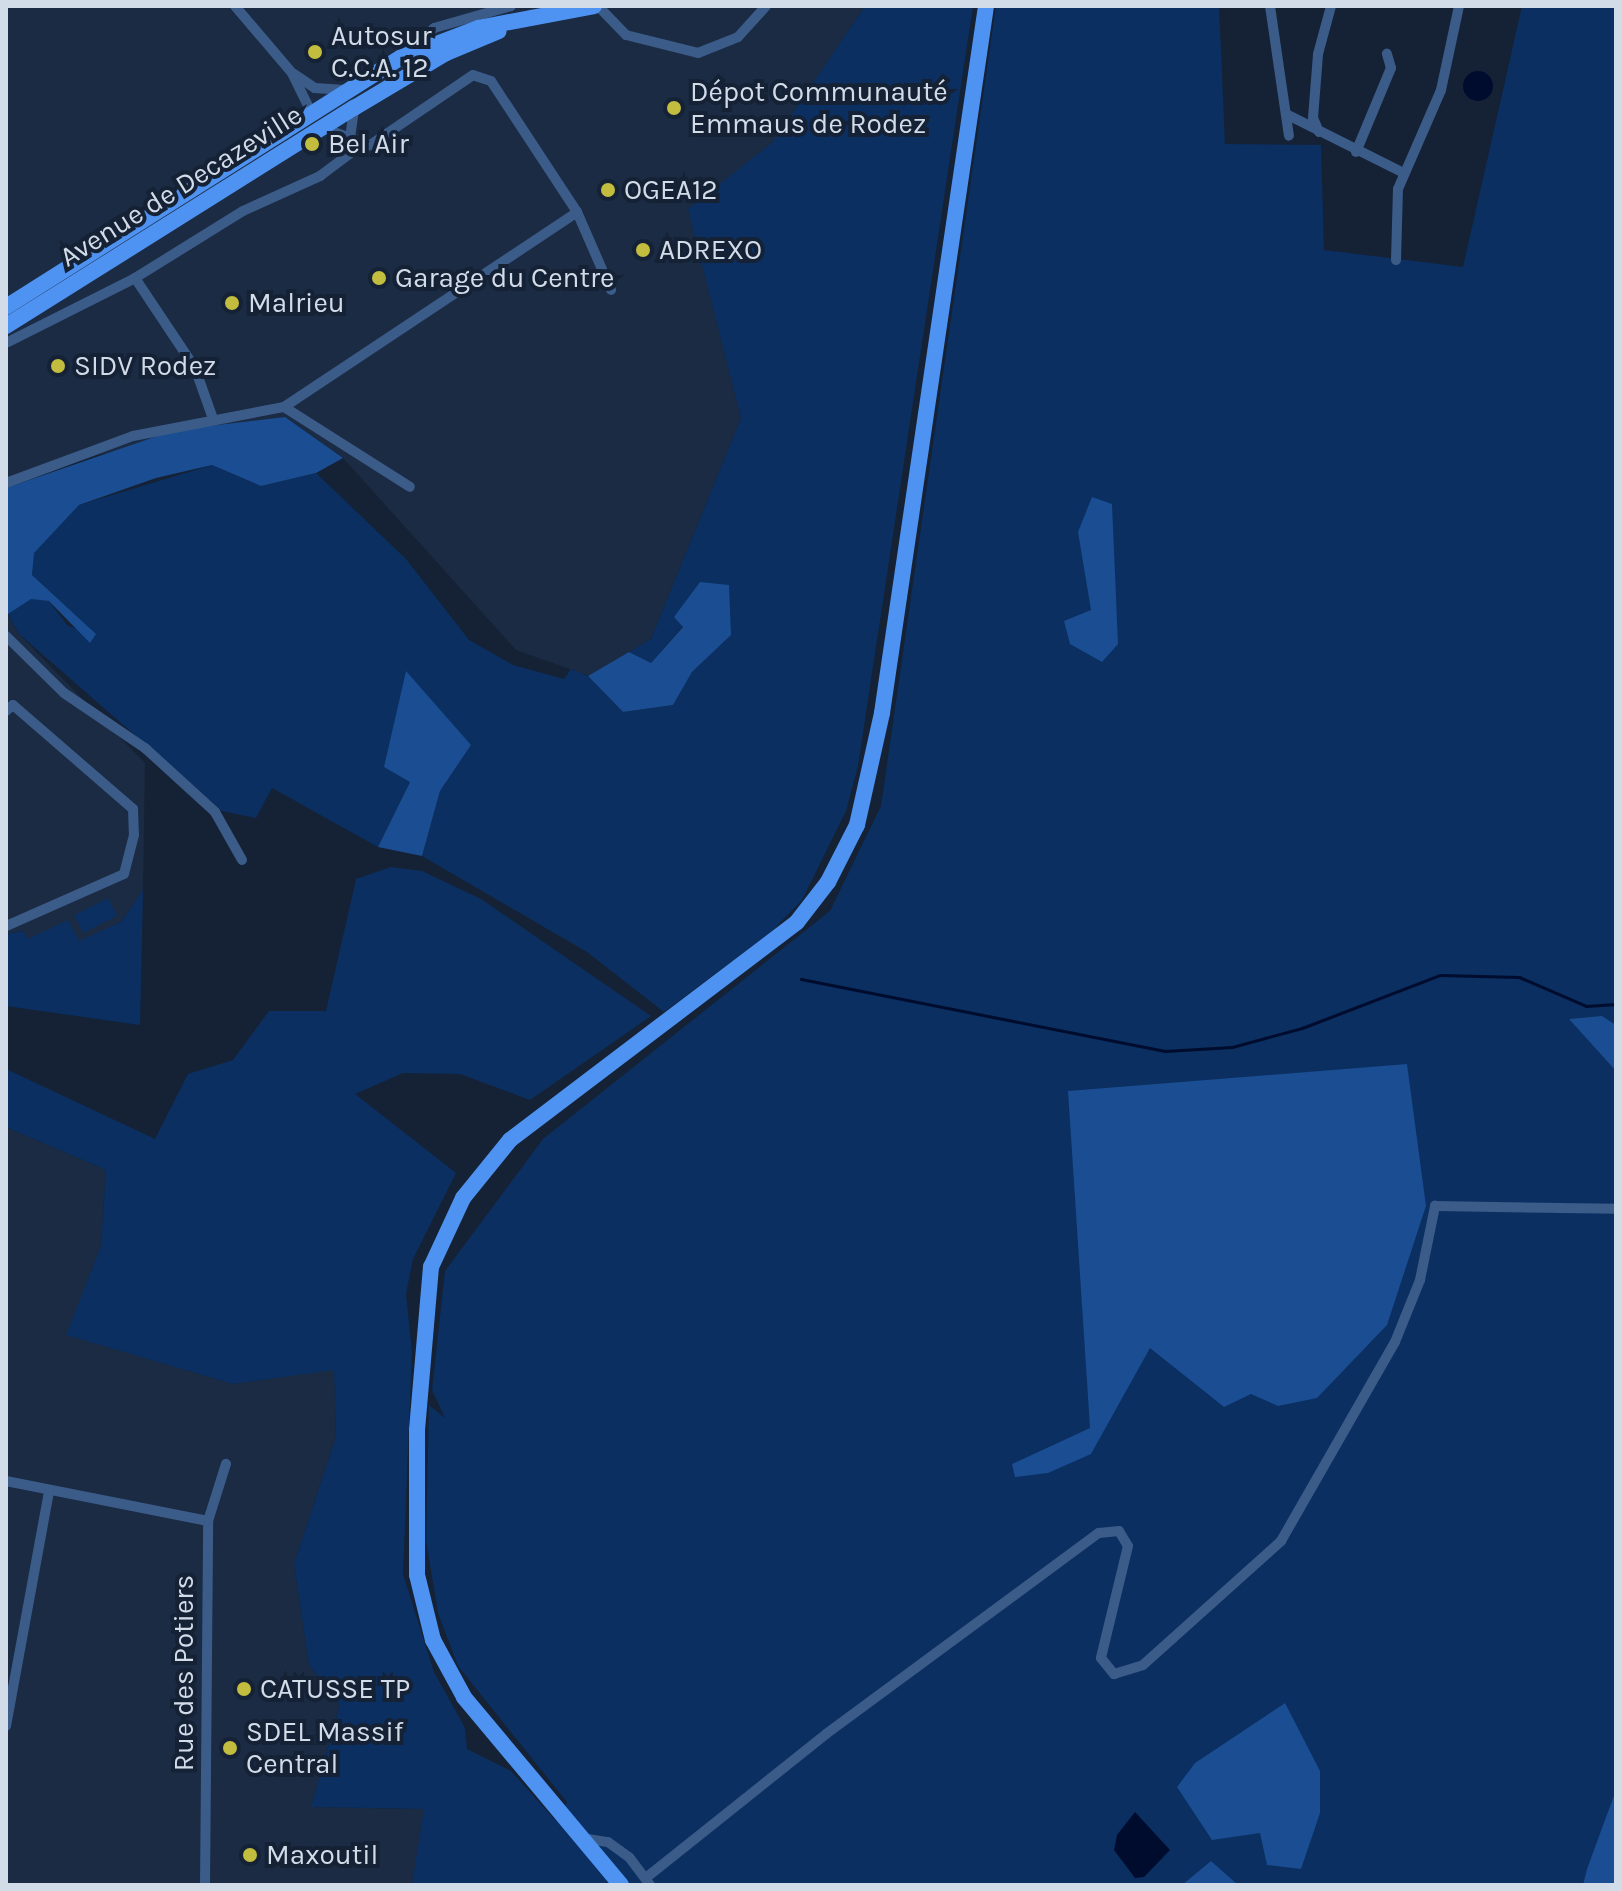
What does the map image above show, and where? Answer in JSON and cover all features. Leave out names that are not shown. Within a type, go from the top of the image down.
[{"type":"main road","name":"Avenue de Decazeville","points":[[6,307],[400,58],[452,36],[593,6]]},
{"type":"main road","points":[[621,1885],[588,1839],[464,1697],[433,1640],[417,1575],[417,1430],[431,1267],[463,1198],[510,1140],[797,922],[828,882],[857,825],[882,713],[986,6]]},
{"type":"main road","name":"Avenue de Decazeville","points":[[7,334],[354,108],[446,53],[512,25]]},
{"type":"street","points":[[235,6],[292,73],[311,112]]},
{"type":"street","points":[[400,58],[434,28],[511,6]]},
{"type":"street","points":[[593,6],[626,35],[698,53],[738,37],[766,6]]},
{"type":"street","points":[[1270,6],[1289,136]]},
{"type":"street","points":[[1319,132],[1313,118],[1318,54],[1331,6]]},
{"type":"street","points":[[1396,260],[1404,173],[1441,90],[1459,6]]},
{"type":"street","points":[[1356,152],[1391,68],[1387,54]]},
{"type":"street","points":[[292,73],[315,88],[346,90]]},
{"type":"street","points":[[7,334],[135,278],[243,211],[320,176],[356,149],[473,75],[491,81],[518,116],[577,212],[611,290]]},
{"type":"street","points":[[354,108],[350,138],[356,149]]},
{"type":"street","points":[[1286,114],[1356,152],[1404,173]]},
{"type":"street","points":[[323,128],[350,138]]},
{"type":"street","points":[[6,483],[133,436],[212,416],[284,407],[577,212]]},
{"type":"street","points":[[135,278],[195,368],[212,416]]},
{"type":"street","points":[[284,407],[410,487]]},
{"type":"street","points":[[6,636],[64,693],[145,748],[215,812],[242,860]]},
{"type":"street","points":[[6,711],[13,705],[133,809],[134,852],[124,874],[6,926]]},
{"type":"street","points":[[588,1839],[608,1842],[649,1881],[826,1734],[1099,1533],[1119,1531],[1128,1546],[1101,1658],[1114,1674],[1143,1665],[1281,1541],[1395,1342],[1420,1280],[1435,1206],[1616,1209]]},
{"type":"street","name":"Rue des Potiers","points":[[205,1885],[208,1521],[226,1464]]},
{"type":"street","points":[[6,1481],[208,1521]]},
{"type":"street","points":[[6,1726],[49,1491]]},
{"type":"shaded area","points":[[6,6],[865,6],[773,143],[689,209],[741,418],[651,639],[589,676],[516,650],[343,458],[285,417],[98,455],[6,488]]},
{"type":"shaded area","points":[[865,6],[973,6],[858,766],[846,811],[802,900],[771,932],[664,1012],[587,952],[422,856],[440,791],[471,745],[410,782],[378,847],[272,788],[256,818],[222,811],[19,634],[8,614],[31,598],[49,601],[68,626],[96,634],[32,575],[33,553],[79,505],[212,465],[261,486],[316,473],[406,559],[469,640],[513,665],[564,679],[571,669],[588,676],[623,712],[673,705],[692,672],[731,635],[683,626],[651,663],[629,652],[651,639],[741,418],[688,209],[773,142]]},
{"type":"shaded area","points":[[996,6],[1219,6],[1225,144],[1321,145],[1324,250],[1463,267],[1522,6],[1616,6],[1616,1885],[412,1885],[424,1809],[311,1807],[340,1705],[309,1665],[294,1564],[336,1437],[334,1370],[233,1384],[66,1335],[101,1246],[106,1170],[6,1127],[6,1069],[155,1139],[188,1074],[233,1060],[269,1011],[326,1011],[356,879],[391,867],[422,871],[481,899],[651,1016],[530,1100],[460,1074],[403,1073],[355,1094],[456,1173],[413,1259],[406,1294],[412,1352],[403,1574],[434,1672],[465,1728],[467,1749],[511,1771],[556,1821],[567,1802],[458,1666],[438,1613],[426,1540],[429,1405],[445,1418],[432,1390],[445,1271],[543,1139],[830,911],[881,806]]},
{"type":"shaded area","points":[[1478,71],[1489,75],[1493,86],[1489,97],[1478,101],[1467,97],[1463,86],[1467,75]]},
{"type":"shaded area","points":[[285,417],[343,458],[316,473],[261,486],[212,465],[156,478],[79,505],[34,553],[32,575],[96,634],[90,643],[49,601],[31,599],[8,614],[6,488],[175,430]]},
{"type":"shaded area","points":[[1092,497],[1112,504],[1118,644],[1102,662],[1070,644],[1064,621],[1091,610],[1078,532]]},
{"type":"shaded area","points":[[700,582],[729,585],[731,635],[692,672],[673,705],[623,712],[588,676],[629,652],[651,663],[683,627],[674,617]]},
{"type":"shaded area","points":[[6,611],[19,634],[145,763],[143,890],[121,922],[79,942],[27,940],[22,931],[6,934]]},
{"type":"shaded area","points":[[406,671],[471,745],[440,791],[422,856],[378,847],[410,782],[384,767]]},
{"type":"shaded area","points":[[143,890],[140,1025],[6,1006],[6,934],[23,931],[28,939],[68,920],[79,941],[121,922]]},
{"type":"shaded area","points":[[108,898],[117,916],[83,933],[74,915]]},
{"type":"shaded area","points":[[1602,1016],[1616,1025],[1616,1071],[1569,1019]]},
{"type":"shaded area","points":[[1407,1064],[1426,1206],[1387,1325],[1317,1398],[1278,1406],[1251,1394],[1224,1407],[1150,1348],[1091,1454],[1048,1473],[1015,1477],[1012,1464],[1090,1428],[1068,1091]]},
{"type":"shaded area","points":[[6,1127],[106,1170],[101,1246],[67,1335],[233,1384],[334,1369],[336,1437],[294,1564],[309,1665],[340,1705],[311,1807],[425,1809],[412,1885],[6,1885]]},
{"type":"shaded area","points":[[1285,1703],[1320,1771],[1320,1813],[1301,1869],[1267,1865],[1260,1833],[1212,1840],[1177,1787],[1195,1763]]},
{"type":"shaded area","points":[[1616,1790],[1616,1885],[1583,1885],[1587,1869]]},
{"type":"shaded area","points":[[1135,1812],[1170,1850],[1144,1877],[1135,1878],[1114,1850],[1117,1835]]},
{"type":"shaded area","points":[[1211,1861],[1238,1885],[1182,1885]]},
{"type":"waterway","points":[[801,979],[1165,1051],[1232,1047],[1302,1028],[1440,975],[1519,977],[1586,1006],[1616,1004]]},
{"type":"place","name":"Autosur C.C.A. 12","points":[[315,52]]},
{"type":"place","name":"Dépot Communauté Emmaus de Rodez","points":[[674,108]]},
{"type":"place","name":"Bel Air","points":[[312,144]]},
{"type":"place","name":"OGEA12","points":[[608,190]]},
{"type":"place","name":"ADREXO","points":[[643,250]]},
{"type":"place","name":"Garage du Centre","points":[[379,278]]},
{"type":"place","name":"Malrieu","points":[[232,303]]},
{"type":"place","name":"SIDV Rodez","points":[[58,366]]},
{"type":"place","name":"CATUSSE TP","points":[[244,1689]]},
{"type":"place","name":"SDEL Massif Central","points":[[230,1748]]},
{"type":"place","name":"Maxoutil","points":[[250,1855]]}]
